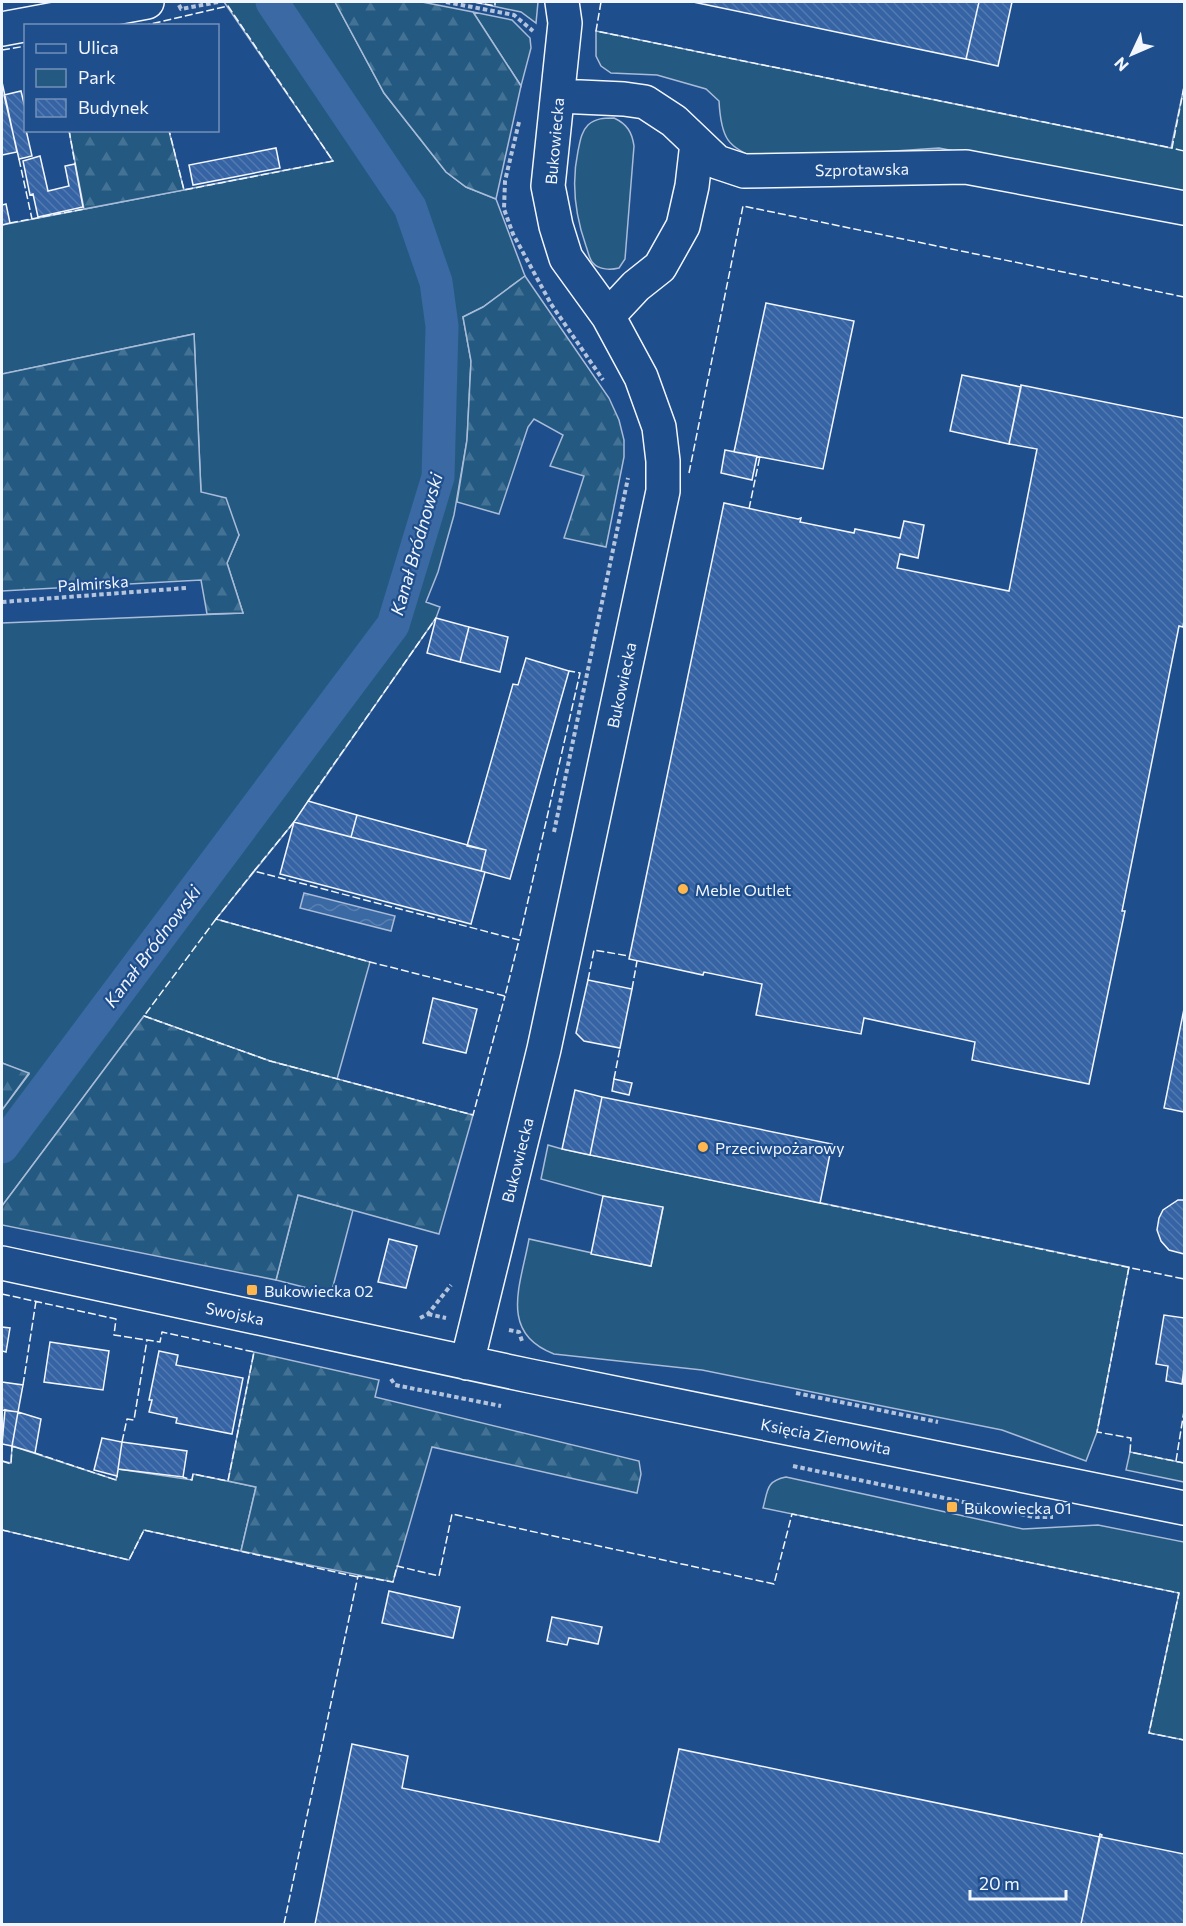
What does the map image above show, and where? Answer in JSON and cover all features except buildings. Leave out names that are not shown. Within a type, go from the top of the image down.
[{"type":"street","points":[[29,24],[147,2]]},
{"type":"street","name":"Bukowiecka","points":[[468,1363],[544,1049],[663,491],[663,461],[658,427],[641,377],[608,316],[566,258],[556,226],[548,186],[558,96],[556,20]]},
{"type":"street","points":[[2,29],[24,25]]},
{"type":"street","name":"Szprotawska","points":[[558,96],[645,102],[674,121],[717,162],[744,171],[966,167],[1185,208]]},
{"type":"street","points":[[608,316],[636,286],[660,267],[682,226],[692,186],[698,143]]},
{"type":"street","name":"Swojska","points":[[2,1263],[468,1363]]},
{"type":"street","name":"Księcia Ziemowita","points":[[468,1363],[1185,1509]]},
{"type":"path","points":[[177,2],[181,9],[218,2]]},
{"type":"path","points":[[446,2],[514,15],[556,20]]},
{"type":"path","points":[[521,114],[505,181],[504,210],[513,234],[551,304],[608,388]]},
{"type":"path","points":[[552,840],[629,474]]},
{"type":"path","name":"Palmirska","points":[[2,602],[186,588]]},
{"type":"path","points":[[428,1314],[458,1276]]},
{"type":"green space","points":[[224,2],[335,2],[384,93],[446,172],[466,187],[496,199],[525,276],[483,307],[463,317],[471,361],[467,440],[454,515],[438,572],[426,602],[440,607],[436,618],[294,822],[216,919],[370,962],[337,1079],[270,1061],[144,1016],[2,1206],[2,1110],[29,1074],[2,1063],[2,623],[243,613],[227,563],[239,535],[201,492],[194,334],[2,374],[2,225],[333,161]]},
{"type":"green space","points":[[335,2],[422,2],[473,12],[521,86],[496,199],[466,187],[446,172],[384,93]]},
{"type":"green space","points":[[474,2],[538,2],[536,23],[521,12]]},
{"type":"green space","points":[[473,12],[512,20],[530,38],[531,48],[521,86]]},
{"type":"green space","points":[[596,31],[1171,148],[1184,87],[1184,196],[939,148],[761,160],[740,151],[728,140],[724,133],[719,101],[706,89],[657,75],[611,73],[601,66],[596,56]]},
{"type":"green space","points":[[614,118],[628,129],[634,146],[625,259],[619,268],[609,269],[596,265],[590,257],[577,211],[575,175],[580,141],[586,128],[597,120]]},
{"type":"green space","points":[[69,132],[169,132],[184,190],[84,209]]},
{"type":"green space","points":[[525,276],[609,398],[619,420],[624,440],[624,457],[606,547],[564,538],[584,476],[550,466],[563,435],[534,419],[528,427],[499,514],[457,502],[467,440],[471,361],[463,317],[483,307]]},
{"type":"green space","points":[[194,334],[201,492],[226,498],[239,535],[227,563],[243,613],[207,614],[201,580],[2,591],[2,374]]},
{"type":"green space","points":[[144,1016],[270,1061],[473,1115],[439,1234],[298,1195],[276,1280],[2,1225],[2,1206]]},
{"type":"green space","points":[[2,1063],[29,1073],[2,1110]]},
{"type":"green space","points":[[548,1145],[1129,1267],[1097,1432],[1086,1461],[1002,1430],[702,1370],[554,1354],[537,1345],[525,1334],[519,1320],[517,1306],[529,1239],[651,1266],[663,1208],[603,1196],[541,1179]]},
{"type":"green space","points":[[298,1195],[353,1210],[331,1294],[276,1280]]},
{"type":"green space","points":[[254,1352],[379,1380],[375,1397],[639,1461],[641,1474],[637,1493],[432,1447],[393,1582],[241,1551],[256,1487],[228,1481]]},
{"type":"green space","points":[[12,1446],[116,1480],[118,1469],[192,1480],[193,1474],[256,1487],[241,1551],[144,1530],[129,1560],[2,1530],[2,1461],[11,1463]]},
{"type":"green space","points":[[1130,1452],[1184,1463],[1184,1482],[1126,1470]]},
{"type":"green space","points":[[786,1477],[1023,1529],[1098,1525],[1184,1542],[1184,1740],[1149,1733],[1179,1593],[763,1508],[771,1484]]},
{"type":"water","points":[[304,893],[395,916],[391,931],[300,908]]},
{"type":"waterway","name":"Kanał Bródnowski","points":[[2,1147],[393,625],[438,477],[442,326],[436,282],[410,207],[272,2]]},
{"type":"fence","points":[[474,2],[495,6],[495,2]]},
{"type":"fence","points":[[601,2],[596,31],[1172,148]]},
{"type":"fence","points":[[151,24],[228,6],[333,161],[184,190],[170,132]]},
{"type":"fence","points":[[2,50],[24,46]]},
{"type":"fence","points":[[1184,87],[1172,148],[1184,151]]},
{"type":"fence","points":[[69,132],[75,164]]},
{"type":"fence","points":[[19,159],[32,219]]},
{"type":"fence","points":[[689,473],[743,206],[1184,297]]},
{"type":"fence","points":[[10,223],[84,209],[83,207]]},
{"type":"fence","points":[[749,509],[760,456]]},
{"type":"fence","points":[[308,801],[436,618]]},
{"type":"fence","points":[[294,822],[254,871],[519,940],[580,673],[569,671]]},
{"type":"fence","points":[[254,871],[216,919],[370,962],[505,996],[519,940]]},
{"type":"fence","points":[[216,919],[144,1016],[270,1061],[473,1115],[505,996]]},
{"type":"fence","points":[[588,980],[594,950],[629,956]]},
{"type":"fence","points":[[632,989],[637,961]]},
{"type":"fence","points":[[614,1079],[620,1048]]},
{"type":"fence","points":[[820,1203],[1184,1279]]},
{"type":"fence","points":[[1129,1267],[1097,1432],[1131,1438],[1130,1452],[1184,1463]]},
{"type":"fence","points":[[2,1294],[116,1319],[114,1335],[160,1342],[162,1332],[254,1352],[228,1481],[193,1474],[192,1480],[183,1477]]},
{"type":"fence","points":[[23,1385],[36,1301]]},
{"type":"fence","points":[[122,1442],[127,1419],[134,1420],[147,1340]]},
{"type":"fence","points":[[1176,1461],[1184,1411]]},
{"type":"fence","points":[[2,1461],[11,1464],[12,1446]]},
{"type":"fence","points":[[35,1453],[116,1480],[117,1476]]},
{"type":"fence","points":[[284,1924],[358,1576],[393,1582],[397,1566],[439,1576],[452,1514],[774,1584],[792,1514],[1179,1593],[1149,1733],[1184,1740]]},
{"type":"fence","points":[[2,1530],[129,1560],[144,1530],[358,1577]]},
{"type":"place","name":"Meble Outlet","points":[[683,889]]},
{"type":"place","name":"Przeciwpożarowy","points":[[703,1147]]},
{"type":"place","name":"Bukowiecka 02","points":[[252,1290]]},
{"type":"place","name":"Bukowiecka 01","points":[[952,1507]]}]
